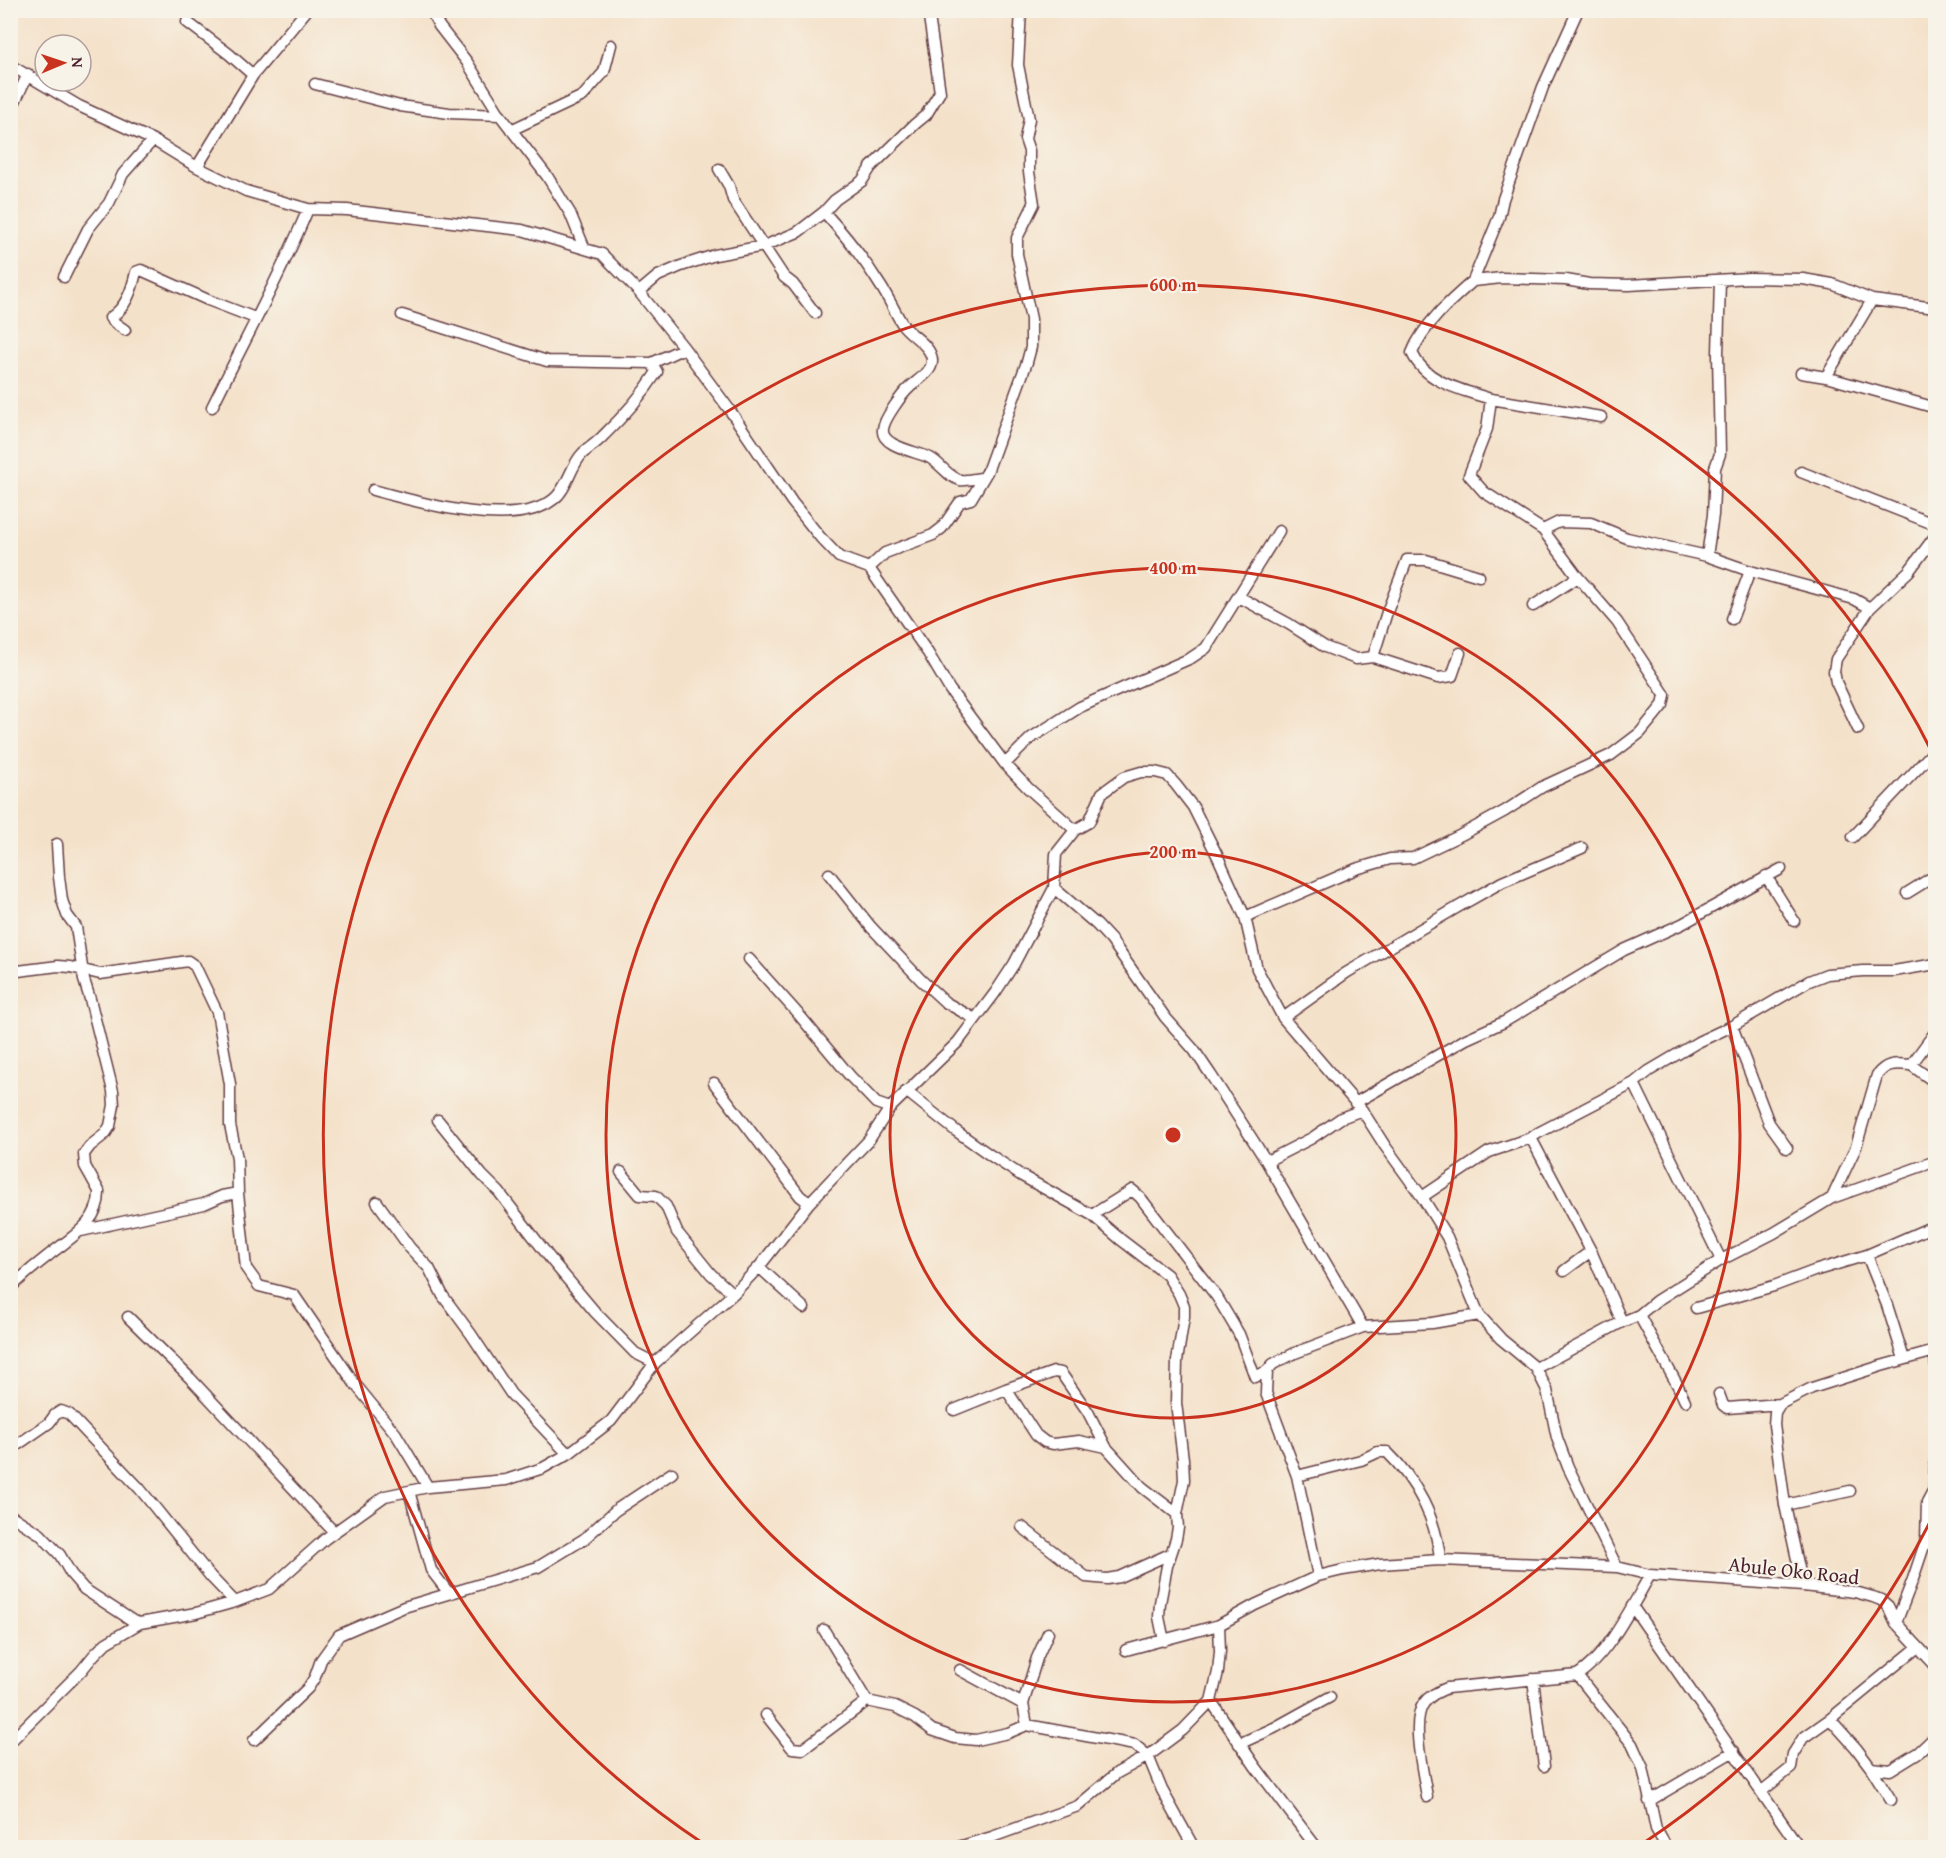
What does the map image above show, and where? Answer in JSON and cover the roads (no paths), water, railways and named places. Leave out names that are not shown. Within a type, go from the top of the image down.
[{"type":"street","points":[[197,167],[253,75],[307,10]]},
{"type":"street","points":[[431,10],[439,26],[467,62],[500,115],[547,176],[570,213],[584,247]]},
{"type":"street","points":[[639,292],[658,276],[681,266],[714,255],[764,246],[798,232],[824,212],[835,200],[862,181],[872,167],[926,116],[940,92],[928,10]]},
{"type":"street","points":[[868,568],[885,553],[933,535],[942,528],[960,502],[971,498],[987,472],[1021,382],[1030,347],[1031,319],[1017,254],[1017,238],[1034,204],[1029,172],[1029,151],[1025,139],[1029,119],[1018,65],[1021,10]]},
{"type":"street","points":[[1578,10],[1543,87],[1503,199],[1499,217],[1473,281],[1454,297],[1436,318],[1416,343],[1412,353],[1424,370],[1438,380],[1491,399],[1601,417]]},
{"type":"street","points":[[187,22],[253,75]]},
{"type":"street","points":[[511,130],[583,96],[604,72],[611,45]]},
{"type":"street","points":[[10,65],[80,106],[153,140],[197,167],[246,191],[308,209],[347,210],[522,230],[602,254],[639,292],[684,348],[729,409],[792,502],[820,537],[839,557],[868,568],[922,644],[950,690],[1005,764],[1075,830]]},
{"type":"street","points":[[10,112],[28,74]]},
{"type":"street","points":[[315,84],[400,106],[449,113],[500,115]]},
{"type":"street","points":[[64,277],[88,230],[110,203],[123,174],[153,140]]},
{"type":"street","points":[[719,169],[729,186],[733,200],[784,277],[793,284],[815,313]]},
{"type":"street","points":[[212,407],[255,318],[290,254],[308,209]]},
{"type":"street","points":[[824,212],[854,246],[904,326],[932,356],[933,363],[930,369],[902,396],[886,421],[883,436],[901,448],[933,459],[951,475],[961,480],[983,478]]},
{"type":"street","points":[[125,330],[110,318],[119,312],[128,298],[136,272],[141,270],[255,318]]},
{"type":"street","points":[[1473,281],[1502,278],[1555,279],[1589,284],[1629,285],[1749,278],[1803,279],[1832,284],[1872,300],[1935,308]]},
{"type":"street","points":[[1707,556],[1713,515],[1715,468],[1720,454],[1718,354],[1720,280]]},
{"type":"street","points":[[1826,377],[1872,300]]},
{"type":"street","points":[[402,315],[547,361],[651,363],[684,348]]},
{"type":"street","points":[[373,490],[441,507],[486,513],[531,511],[553,500],[562,492],[581,455],[604,435],[644,391],[657,372],[651,363]]},
{"type":"street","points":[[1801,373],[1826,377],[1935,408]]},
{"type":"street","points":[[1245,917],[1356,869],[1390,859],[1413,858],[1442,844],[1491,819],[1542,787],[1611,755],[1640,733],[1663,705],[1665,695],[1617,622],[1578,577],[1543,530],[1484,492],[1469,475],[1487,429],[1491,399]]},
{"type":"street","points":[[1801,472],[1935,525]]},
{"type":"street","points":[[1543,530],[1560,522],[1592,523],[1627,537],[1707,556],[1750,571],[1854,599],[1869,608]]},
{"type":"street","points":[[1005,764],[1030,738],[1080,707],[1191,658],[1206,648],[1279,531]]},
{"type":"street","points":[[1858,729],[1836,682],[1834,671],[1836,660],[1869,608],[1909,571],[1935,535]]},
{"type":"street","points":[[1373,657],[1407,560],[1426,560],[1479,576]]},
{"type":"street","points":[[1732,619],[1750,571]]},
{"type":"street","points":[[1533,606],[1578,577]]},
{"type":"street","points":[[1239,597],[1325,647],[1356,660],[1373,657],[1438,678],[1452,676],[1460,653]]},
{"type":"street","points":[[1853,837],[1935,749]]},
{"type":"street","points":[[10,1742],[106,1643],[140,1623],[196,1613],[235,1602],[268,1589],[334,1533],[385,1496],[428,1487],[506,1480],[543,1468],[568,1454],[611,1421],[655,1363],[733,1294],[759,1267],[809,1203],[869,1140],[890,1108],[958,1042],[1014,964],[1054,888],[1056,854],[1075,830],[1089,822],[1102,793],[1124,777],[1141,772],[1155,772],[1167,776],[1193,807],[1245,917],[1257,969],[1283,1018],[1359,1106],[1422,1197],[1447,1237],[1479,1315],[1501,1339],[1536,1368],[1547,1389],[1557,1438],[1568,1467],[1617,1567]]},
{"type":"street","points":[[10,1288],[81,1231],[90,1219],[99,1191],[85,1166],[84,1154],[110,1126],[114,1105],[83,971],[76,927],[62,900],[57,844]]},
{"type":"street","points":[[1283,1018],[1346,973],[1458,907],[1502,882],[1582,848]]},
{"type":"street","points":[[1265,1159],[1269,1160],[1312,1138],[1466,1039],[1504,1022],[1624,950],[1682,924],[1781,869]]},
{"type":"street","points":[[829,874],[871,927],[921,980],[945,1002],[975,1019]]},
{"type":"street","points":[[1906,893],[1935,875]]},
{"type":"street","points":[[1766,876],[1794,921]]},
{"type":"street","points":[[1054,888],[1111,940],[1165,1017],[1200,1059],[1265,1159],[1363,1327]]},
{"type":"street","points":[[749,959],[801,1016],[850,1076],[876,1103],[890,1108]]},
{"type":"street","points":[[10,972],[58,966],[100,974],[182,960],[188,960],[195,966],[218,1012],[230,1084],[230,1125],[237,1158],[238,1194],[246,1268],[259,1286],[294,1295],[355,1384],[396,1434],[428,1487]]},
{"type":"street","points":[[1422,1197],[1489,1152],[1532,1138],[1538,1132],[1634,1083],[1649,1071],[1698,1042],[1732,1026],[1809,981],[1827,974],[1894,971],[1935,964]]},
{"type":"street","points":[[1732,1026],[1769,1123],[1787,1148]]},
{"type":"street","points":[[1911,1065],[1935,1031]]},
{"type":"street","points":[[1832,1198],[1856,1147],[1877,1075],[1882,1067],[1891,1064],[1911,1065],[1935,1083]]},
{"type":"street","points":[[714,1083],[800,1196],[809,1203]]},
{"type":"street","points":[[1634,1083],[1721,1260]]},
{"type":"street","points":[[906,1091],[956,1131],[1022,1176],[1092,1215],[1167,1275],[1179,1294],[1184,1306],[1184,1317],[1177,1361],[1176,1403],[1184,1480],[1177,1514],[1178,1528],[1160,1604],[1159,1617],[1164,1641]]},
{"type":"street","points":[[438,1120],[595,1312],[636,1353],[655,1363]]},
{"type":"street","points":[[1532,1138],[1591,1251],[1622,1322]]},
{"type":"street","points":[[1536,1368],[1639,1315],[1656,1301],[1721,1260],[1774,1233],[1832,1198],[1935,1161]]},
{"type":"street","points":[[621,1172],[640,1195],[657,1196],[666,1206],[676,1232],[711,1274],[733,1294]]},
{"type":"street","points":[[1092,1215],[1132,1190],[1140,1197],[1217,1297],[1239,1334],[1255,1377],[1267,1371],[1273,1364],[1295,1353],[1363,1327],[1431,1323],[1479,1315]]},
{"type":"street","points":[[81,1231],[204,1204],[222,1196],[238,1194]]},
{"type":"street","points":[[377,1202],[410,1248],[429,1268],[443,1296],[511,1394],[568,1454]]},
{"type":"street","points":[[1696,1308],[1774,1286],[1867,1255],[1935,1225]]},
{"type":"street","points":[[1564,1271],[1591,1251]]},
{"type":"street","points":[[1867,1255],[1887,1305],[1904,1359]]},
{"type":"street","points":[[759,1267],[804,1308]]},
{"type":"street","points":[[1639,1315],[1685,1401]]},
{"type":"street","points":[[128,1317],[190,1378],[334,1533]]},
{"type":"street","points":[[1719,1394],[1723,1405],[1727,1407],[1780,1404],[1812,1388],[1935,1351],[1935,1366]]},
{"type":"street","points":[[1267,1371],[1266,1393],[1297,1476],[1318,1576]]},
{"type":"street","points":[[954,1410],[1054,1372],[1061,1373],[1088,1412],[1106,1447],[1142,1487],[1177,1514]]},
{"type":"street","points":[[1006,1389],[1036,1435],[1044,1442],[1053,1444],[1079,1441],[1106,1447]]},
{"type":"street","points":[[1780,1404],[1774,1425],[1785,1505],[1803,1586]]},
{"type":"street","points":[[10,1450],[49,1423],[55,1414],[61,1411],[69,1414],[140,1489],[211,1577],[235,1602]]},
{"type":"street","points":[[1896,1623],[1926,1540],[1927,1502],[1935,1489],[1935,1448]]},
{"type":"street","points":[[1297,1476],[1361,1460],[1378,1452],[1387,1452],[1413,1483],[1428,1510],[1438,1538],[1440,1560]]},
{"type":"street","points":[[254,1740],[308,1688],[321,1660],[339,1635],[404,1607],[538,1567],[584,1539],[616,1510],[672,1473]]},
{"type":"street","points":[[409,1491],[431,1570],[448,1592]]},
{"type":"street","points":[[1785,1505],[1850,1491]]},
{"type":"street","points":[[10,1515],[40,1534],[60,1555],[71,1574],[84,1589],[133,1621],[140,1623]]},
{"type":"street","points":[[1022,1527],[1086,1577],[1107,1580],[1119,1577],[1170,1554]]},
{"type":"street","name":"Abule Oko Road","points":[[1126,1650],[1219,1625],[1255,1605],[1318,1576],[1380,1564],[1440,1560],[1617,1567],[1650,1575],[1855,1592],[1874,1597],[1888,1606],[1896,1623],[1935,1666]]},
{"type":"street","points":[[1427,1797],[1418,1729],[1419,1713],[1431,1695],[1447,1688],[1577,1675],[1599,1658],[1650,1575]]},
{"type":"street","points":[[1632,1606],[1800,1848]]},
{"type":"street","points":[[955,1848],[1078,1806],[1117,1773],[1148,1756],[1183,1730],[1211,1701],[1218,1672],[1219,1625]]},
{"type":"street","points":[[824,1630],[867,1701],[895,1707],[915,1717],[932,1730],[976,1740],[1008,1733],[1027,1725],[1135,1745],[1148,1756],[1162,1790],[1194,1848]]},
{"type":"street","points":[[1027,1725],[1023,1704],[1037,1658],[1048,1633]]},
{"type":"street","points":[[1762,1791],[1791,1768],[1793,1754],[1803,1738],[1830,1719],[1918,1647]]},
{"type":"street","points":[[960,1670],[1023,1704]]},
{"type":"street","points":[[1577,1675],[1632,1744],[1643,1768],[1656,1829],[1667,1848]]},
{"type":"street","points":[[1533,1679],[1544,1766]]},
{"type":"street","points":[[1239,1744],[1274,1728],[1330,1697]]},
{"type":"street","points":[[766,1715],[792,1748],[803,1749],[867,1701]]},
{"type":"street","points":[[1211,1701],[1239,1744],[1317,1848]]},
{"type":"street","points":[[1830,1719],[1856,1748],[1891,1800]]},
{"type":"street","points":[[1871,1768],[1890,1770],[1919,1752],[1935,1736]]},
{"type":"street","points":[[1649,1801],[1734,1751]]}]
